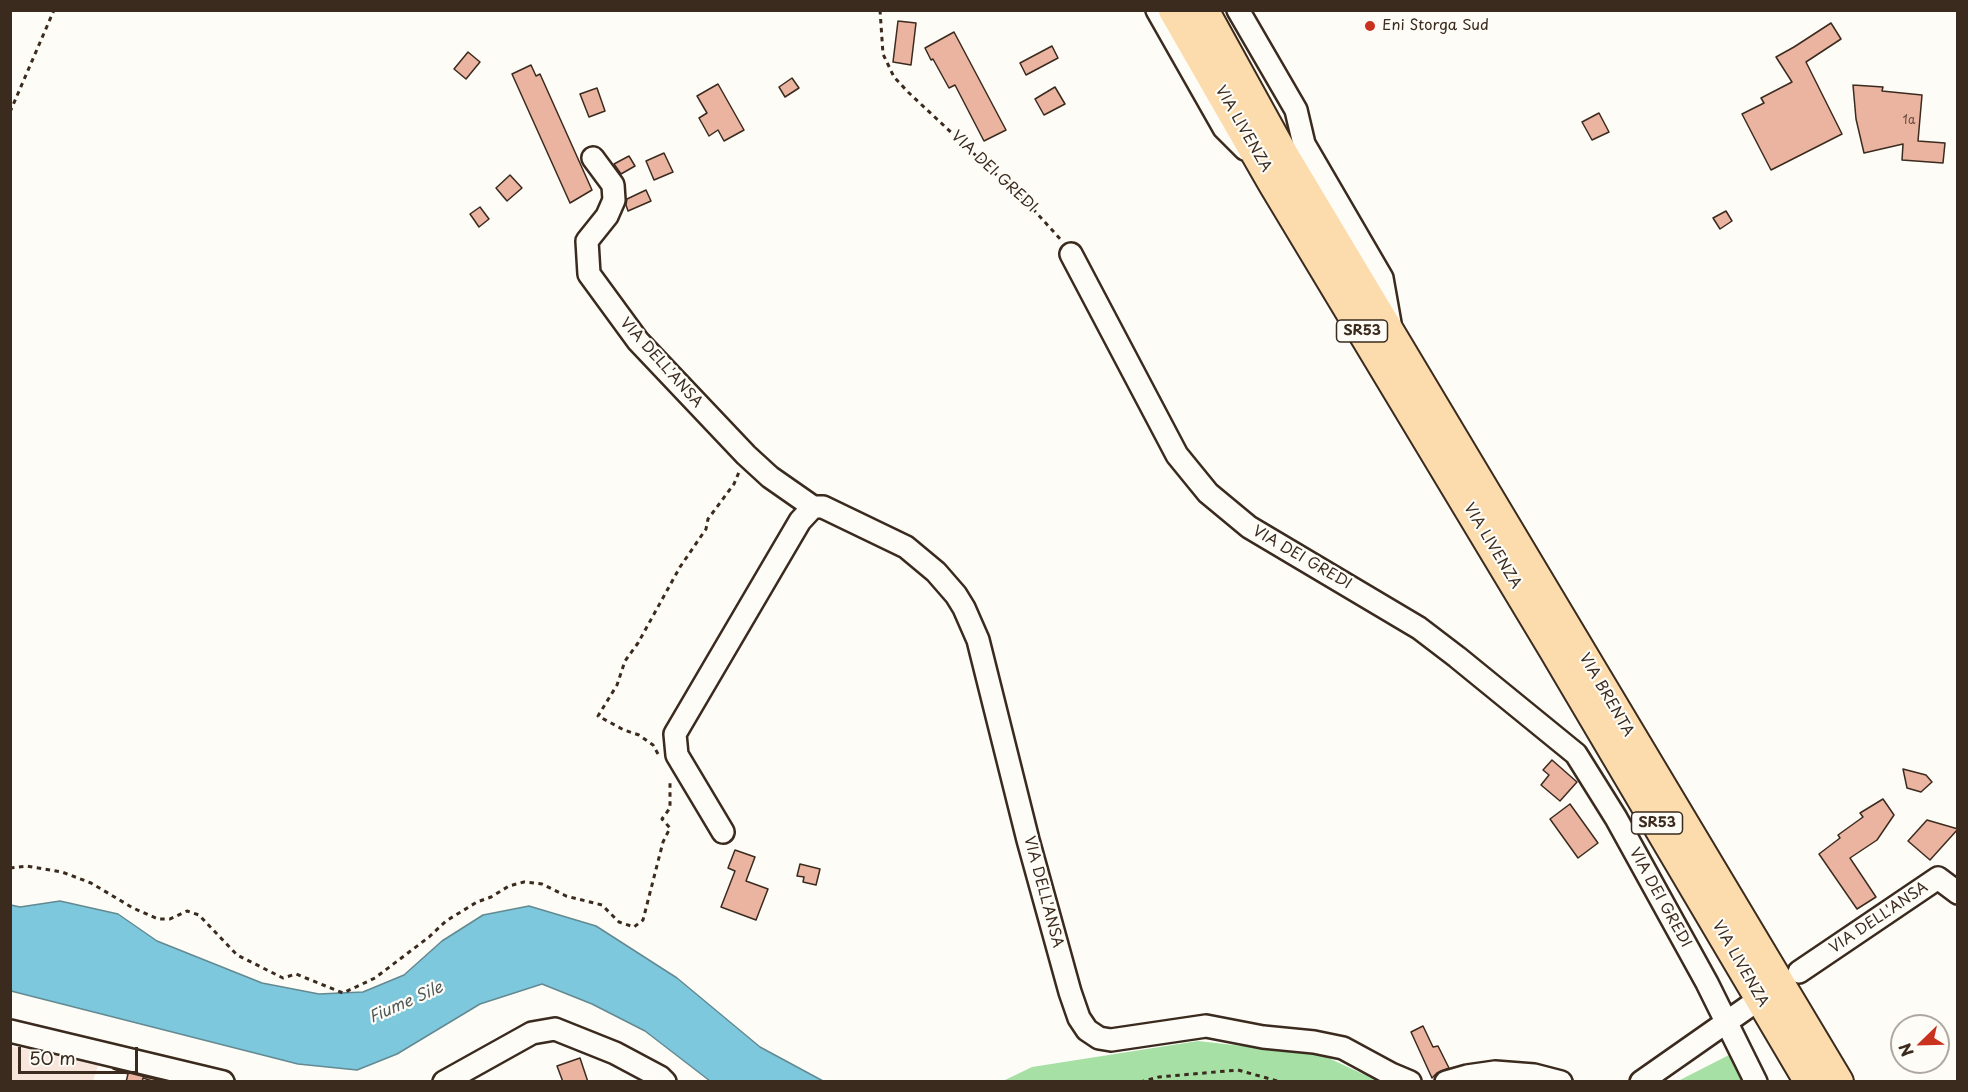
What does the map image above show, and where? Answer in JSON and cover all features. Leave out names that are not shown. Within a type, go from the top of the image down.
[{"type":"highway","name":"VIA LIVENZA","points":[[1174,10],[1542,629],[1803,1047],[1838,1082]]},
{"type":"highway","name":"VIA LIVENZA","points":[[1203,10],[1283,155],[1569,632]]},
{"type":"highway","name":"VIA BRENTA","points":[[1569,632],[1643,758]]},
{"type":"highway","name":"VIA LIVENZA","points":[[1643,758],[1803,1047],[1810,1082]]},
{"type":"highway","points":[[1803,1047],[1805,1082]]},
{"type":"highway","points":[[1803,1047],[1848,1082]]},
{"type":"street","points":[[1157,10],[1224,128],[1268,171]]},
{"type":"street","points":[[1238,10],[1296,110],[1304,144],[1382,278],[1393,336]]},
{"type":"street","name":"VIA DELL'ANSA","points":[[593,158],[613,185],[614,200],[608,216],[587,241],[589,274],[638,341],[747,456],[770,477],[813,507],[823,507],[906,547],[936,572],[957,595],[980,647],[1070,992],[1079,1018],[1088,1030],[1099,1038],[1111,1040],[1206,1026],[1263,1037],[1314,1041],[1349,1051],[1410,1082]]},
{"type":"street","name":"VIA DEI GREDI","points":[[1071,254],[1177,454],[1208,493],[1249,527],[1419,628],[1576,754],[1616,818],[1727,1022],[1756,1082]]},
{"type":"street","points":[[723,832],[677,755],[675,734],[800,521],[813,507]]},
{"type":"street","name":"VIA DELL'ANSA","points":[[1799,972],[1938,878],[1958,893]]},
{"type":"street","points":[[1641,1082],[1748,1007]]},
{"type":"street","points":[[444,1082],[532,1033],[555,1029],[615,1053],[660,1077],[665,1082]]},
{"type":"street","points":[[10,1031],[224,1082]]},
{"type":"street","points":[[1446,1082],[1495,1072],[1534,1075],[1561,1082]]},
{"type":"path","points":[[10,112],[54,10]]},
{"type":"path","name":"VIA DEI GREDI","points":[[880,10],[881,45],[886,63],[894,77],[1033,209],[1071,254]]},
{"type":"path","points":[[662,762],[653,746],[639,735],[598,716],[617,685],[625,661],[638,643],[680,567],[706,530],[708,519],[734,484],[747,456]]},
{"type":"path","points":[[10,867],[27,866],[62,872],[91,883],[133,908],[158,919],[170,919],[187,911],[199,915],[237,955],[283,978],[296,974],[343,993],[375,978],[429,937],[446,921],[477,902],[509,886],[524,882],[542,884],[566,896],[602,905],[619,922],[634,927],[643,920],[663,842],[670,828],[662,819],[670,808],[670,778]]},
{"type":"path","points":[[1140,1082],[1159,1077],[1238,1070],[1281,1082]]},
{"type":"shaded area","points":[[10,1046],[99,1063],[93,1081],[11,1081]]},
{"type":"green space","points":[[1198,1041],[1322,1055],[1378,1081],[1003,1081],[1032,1067]]},
{"type":"green space","points":[[1729,1055],[1743,1081],[1678,1081]]},
{"type":"water","name":"Fiume Sile","points":[[60,901],[118,914],[157,941],[262,983],[319,994],[363,992],[404,975],[442,941],[483,915],[529,906],[596,926],[677,978],[760,1047],[823,1081],[710,1081],[645,1031],[592,1004],[542,984],[480,1004],[397,1054],[357,1070],[298,1064],[11,991],[11,905],[20,907]]},
{"type":"building","points":[[898,21],[916,23],[911,65],[893,62]]},
{"type":"building","points":[[1831,23],[1841,39],[1806,62],[1842,134],[1771,170],[1742,114],[1764,103],[1761,98],[1792,82],[1776,57]]},
{"type":"building","points":[[954,32],[1006,130],[984,141],[955,85],[949,88],[925,48]]},
{"type":"building","points":[[1052,46],[1058,58],[1026,75],[1020,63]]},
{"type":"building","points":[[468,52],[480,62],[466,79],[454,69]]},
{"type":"building","points":[[531,65],[536,76],[540,74],[592,190],[570,203],[512,74]]},
{"type":"building","points":[[792,78],[799,88],[785,97],[779,87]]},
{"type":"building","points":[[718,84],[744,130],[724,141],[718,130],[709,136],[699,118],[707,113],[697,96]]},
{"type":"building","points":[[1853,85],[1883,87],[1882,91],[1922,95],[1918,141],[1945,143],[1943,163],[1902,160],[1903,144],[1864,153],[1856,119]]},
{"type":"building","points":[[1055,87],[1065,104],[1044,115],[1035,99]]},
{"type":"building","points":[[597,88],[605,111],[589,117],[580,94]]},
{"type":"building","points":[[1599,113],[1609,132],[1592,140],[1582,122]]},
{"type":"building","points":[[664,153],[673,172],[654,180],[646,161]]},
{"type":"building","points":[[629,156],[635,166],[621,174],[614,164]]},
{"type":"building","points":[[510,175],[522,188],[507,201],[496,188]]},
{"type":"building","points":[[646,190],[651,201],[628,211],[627,199]]},
{"type":"building","points":[[480,207],[489,219],[479,227],[470,214]]},
{"type":"building","points":[[1726,211],[1732,221],[1720,229],[1713,218]]},
{"type":"building","points":[[1552,760],[1577,782],[1560,801],[1541,785],[1549,775],[1543,770]]},
{"type":"building","points":[[1903,769],[1926,775],[1932,782],[1921,792],[1907,788]]},
{"type":"building","points":[[1883,799],[1894,815],[1877,840],[1850,858],[1876,897],[1857,909],[1819,854],[1840,838],[1838,835],[1863,817],[1860,813]]},
{"type":"building","points":[[1570,804],[1598,843],[1578,858],[1550,819]]},
{"type":"building","points":[[1927,820],[1958,829],[1930,860],[1908,841]]},
{"type":"building","points":[[735,850],[755,857],[746,881],[768,889],[756,920],[721,907],[735,871],[728,868]]},
{"type":"building","points":[[800,864],[820,869],[816,885],[803,882],[804,877],[797,876]]},
{"type":"building","points":[[1423,1026],[1433,1047],[1438,1046],[1449,1068],[1432,1078],[1411,1032]]},
{"type":"building","points":[[580,1058],[588,1082],[563,1082],[557,1066]]},
{"type":"building","points":[[113,1069],[166,1082],[155,1082],[143,1078],[142,1082],[126,1082],[128,1074]]},
{"type":"place","name":"Eni Storga Sud","points":[[1370,26]]}]
